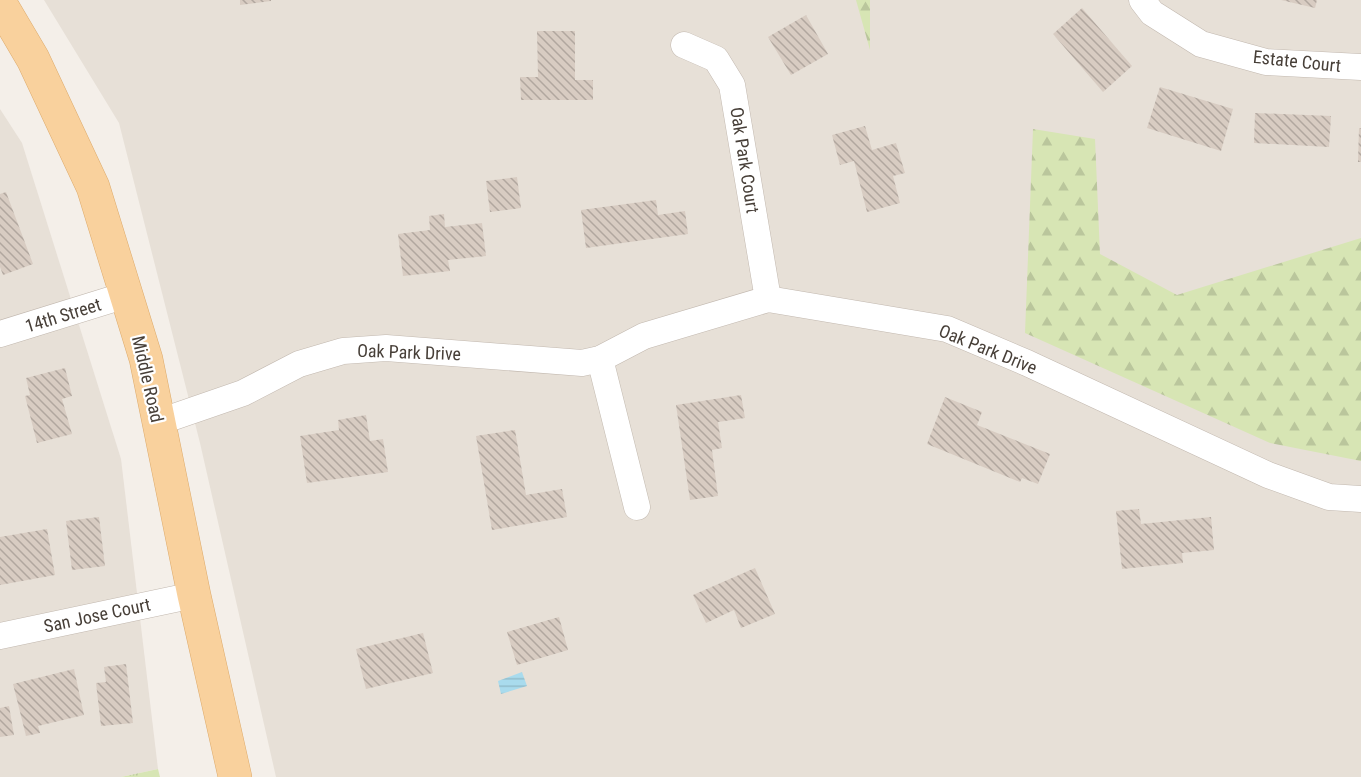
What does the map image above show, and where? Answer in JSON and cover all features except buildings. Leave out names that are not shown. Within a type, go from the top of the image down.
[{"type":"main road","name":"Middle Road","points":[[0,3],[33,59],[93,187],[146,359],[194,595],[232,763]]},
{"type":"street","name":"Estate Court","points":[[1142,0],[1152,13],[1201,44],[1266,62],[1361,67]]},
{"type":"street","name":"Oak Park Court","points":[[684,45],[717,59],[732,85],[768,299]]},
{"type":"street","name":"14th Street","points":[[0,334],[126,295]]},
{"type":"street","name":"Oak Park Drive","points":[[159,422],[243,393],[299,364],[343,351],[386,348],[582,363],[600,359],[644,336],[768,299],[947,329],[1027,363],[1268,476],[1329,497],[1361,499]]},
{"type":"street","points":[[600,359],[637,507]]},
{"type":"street","name":"San Jose Court","points":[[0,636],[194,595]]},
{"type":"shaded area","points":[[44,0],[1361,0],[1361,777],[276,777],[200,443],[119,123]]},
{"type":"shaded area","points":[[0,109],[22,143],[121,459],[158,769],[121,777],[0,777]]},
{"type":"green space","points":[[856,0],[870,0],[870,50]]},
{"type":"green space","points":[[1033,129],[1095,139],[1100,254],[1177,295],[1361,238],[1361,461],[1270,443],[1025,333]]},
{"type":"green space","points":[[158,769],[160,777],[121,777]]},
{"type":"water","points":[[522,672],[527,686],[501,694],[498,681]]}]
